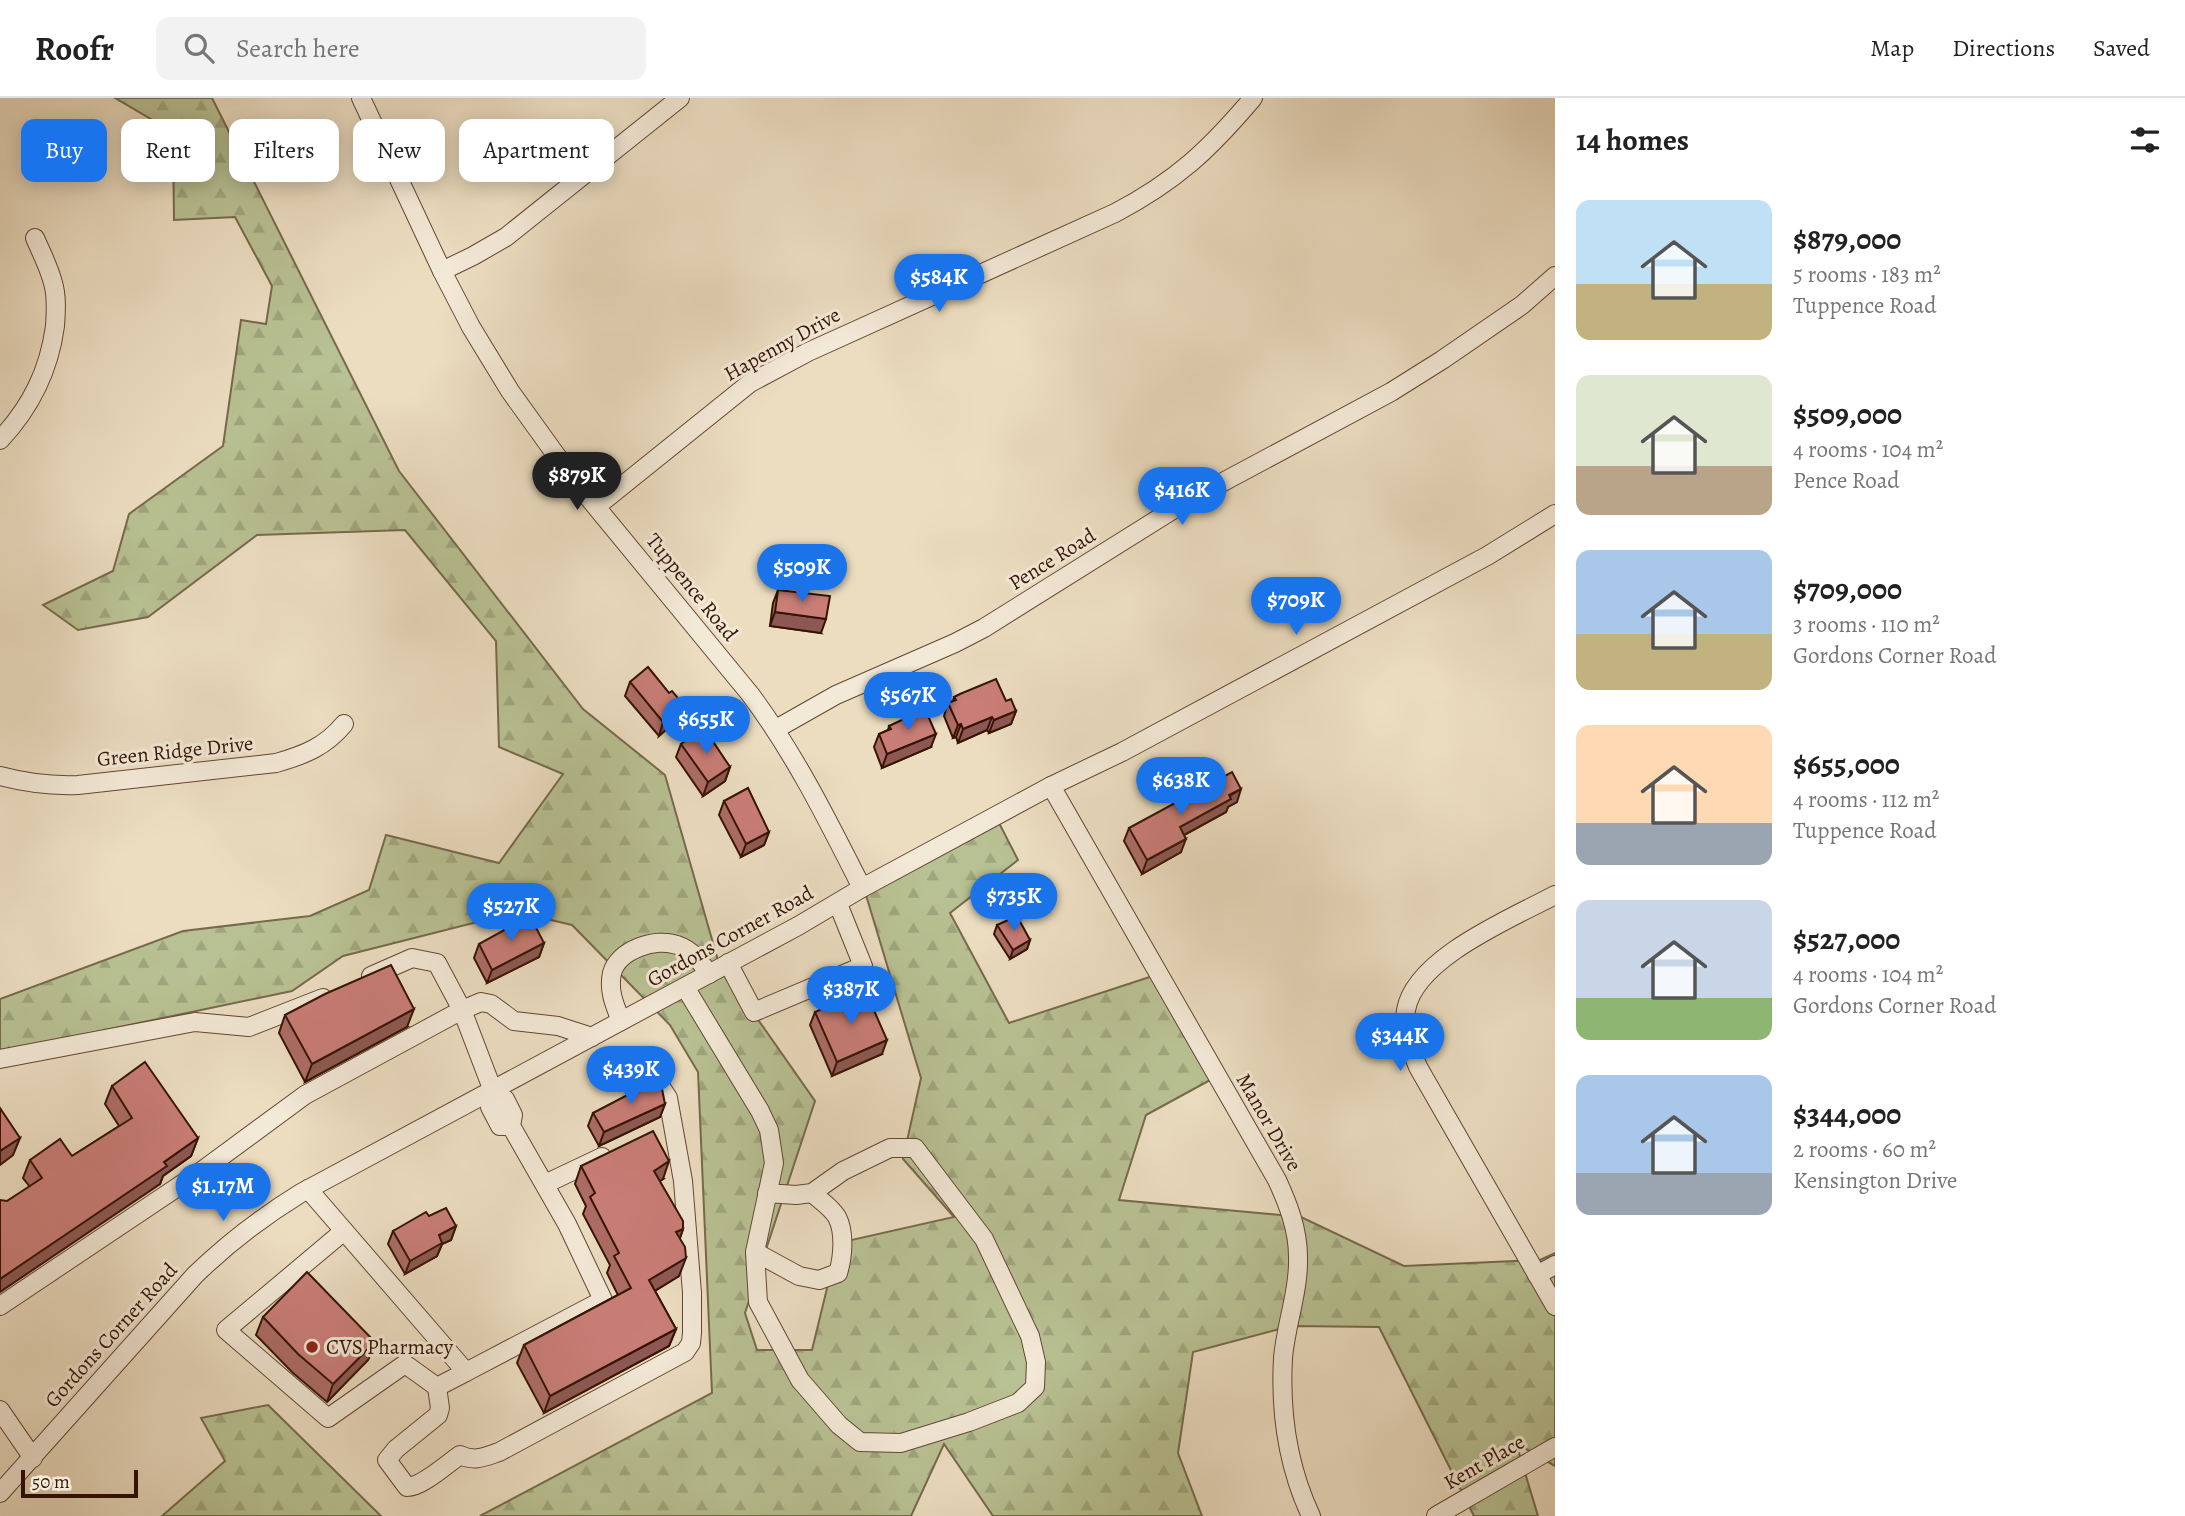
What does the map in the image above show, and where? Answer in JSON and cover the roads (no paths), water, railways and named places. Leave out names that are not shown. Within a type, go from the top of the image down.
[{"type":"street","name":"Tuppence Road","points":[[361,98],[442,271],[471,327],[510,391],[574,480],[776,729],[862,888]]},
{"type":"street","points":[[442,271],[506,237],[680,98]]},
{"type":"street","name":"Hapenny Drive","points":[[597,506],[750,383],[808,352],[1142,199],[1192,163],[1253,98]]},
{"type":"street","points":[[0,440],[17,422],[39,386],[53,342],[54,283],[35,238]]},
{"type":"street","name":"Pence Road","points":[[776,729],[836,695],[984,628],[1182,504],[1391,392],[1522,305],[1555,276]]},
{"type":"street","name":"Gordons Corner Road","points":[[0,1493],[195,1275],[222,1248],[264,1216],[308,1189],[494,1093],[838,904],[862,888],[1479,560],[1555,513]]},
{"type":"street","name":"Green Ridge Drive","points":[[0,776],[48,786],[78,785],[276,762],[318,747],[331,739],[344,724]]},
{"type":"street","name":"Manor Drive","points":[[1051,786],[1289,1207],[1296,1233],[1298,1257],[1296,1287],[1283,1356],[1282,1396],[1290,1455],[1299,1488],[1311,1516]]},
{"type":"street","points":[[1555,895],[1446,955],[1426,973],[1412,995],[1406,1012],[1409,1042],[1418,1068],[1555,1306]]},
{"type":"street","points":[[728,963],[754,1012],[863,966],[838,904]]},
{"type":"street","points":[[621,1021],[613,1001],[611,986],[615,966],[625,955],[656,943],[674,944],[694,954],[709,974]]},
{"type":"street","points":[[0,1059],[195,1022],[249,1027],[412,958],[437,963],[462,1010],[494,1093],[505,1099],[513,1115],[511,1126],[545,1184],[603,1300],[437,1387]]},
{"type":"street","points":[[685,987],[769,1129],[774,1163],[767,1193],[755,1252],[758,1301],[800,1380],[839,1425],[860,1442],[901,1443],[969,1423],[1018,1403],[1035,1387],[1036,1362],[1030,1336],[984,1239],[915,1148],[890,1148],[843,1171],[813,1193],[767,1193]]},
{"type":"street","points":[[0,1306],[203,1170],[305,1095],[462,1010],[481,1002],[492,1004],[514,1021],[558,1026],[592,1037]]},
{"type":"street","points":[[344,1231],[226,1330],[328,1418],[405,1364],[437,1387],[440,1408],[438,1415],[396,1449],[387,1460],[407,1487],[413,1488],[460,1455],[477,1460],[499,1452],[685,1352],[691,1343],[690,1257],[683,1181],[668,1126],[668,1098],[646,1072]]},
{"type":"street","points":[[545,1184],[615,1151]]},
{"type":"street","points":[[308,1189],[466,1372]]},
{"type":"street","points":[[755,1252],[799,1276],[819,1280],[838,1273],[842,1258],[837,1217],[813,1193]]},
{"type":"street","points":[[1537,1275],[1555,1265]]},
{"type":"street","points":[[0,1410],[33,1458]]},
{"type":"street","name":"Kent Place","points":[[1436,1516],[1555,1447]]},
{"type":"place","name":"CVS Pharmacy","points":[[312,1347]]}]
